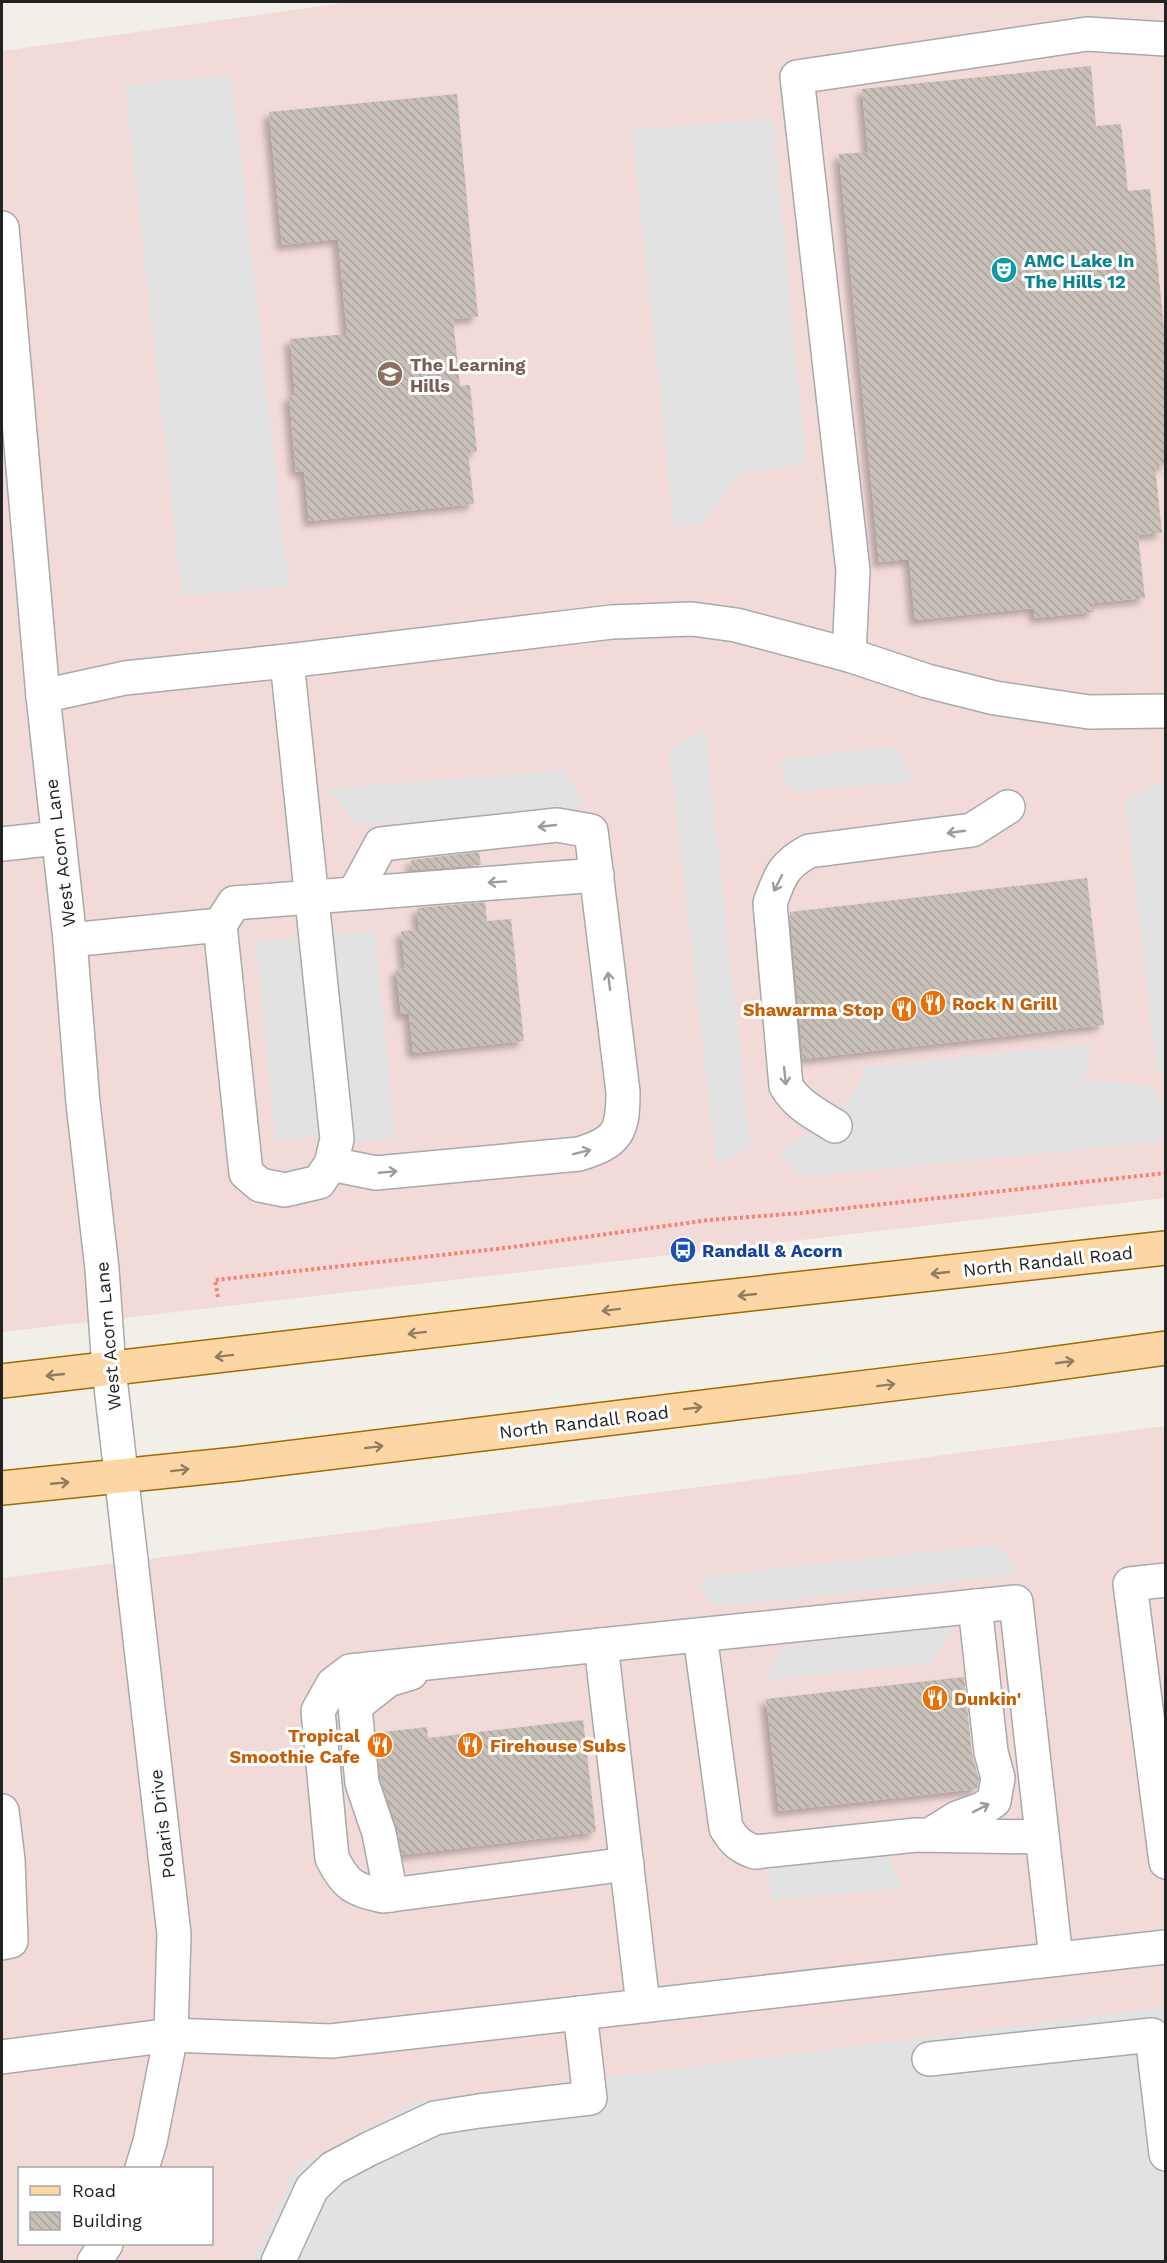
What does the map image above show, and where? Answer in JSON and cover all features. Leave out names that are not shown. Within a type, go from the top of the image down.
[{"type":"main road","name":"North Randall Road","points":[[2,1381],[1166,1248]]},
{"type":"main road","name":"North Randall Road","points":[[2,1488],[122,1477],[996,1372],[1166,1348]]},
{"type":"street","points":[[849,655],[853,570],[798,77],[1088,34],[1166,39]]},
{"type":"street","name":"West Acorn Lane","points":[[2,228],[43,696],[70,940],[83,1103],[122,1477]]},
{"type":"street","points":[[43,696],[125,678],[287,661],[612,621],[692,619],[736,625],[849,655],[927,681],[995,698],[1089,712],[1166,711]]},
{"type":"street","points":[[287,661],[312,896],[337,1139],[331,1164],[318,1182],[285,1190],[260,1185],[246,1173],[220,925],[234,903],[312,896],[355,892],[597,875]]},
{"type":"street","points":[[835,1126],[794,1099],[786,1086],[770,903],[777,883],[791,861],[809,851],[972,830],[1008,807]]},
{"type":"street","points":[[331,1164],[376,1173],[579,1154],[600,1147],[617,1133],[623,1113],[591,831],[557,825],[381,844],[355,892]]},
{"type":"street","points":[[2,844],[57,838]]},
{"type":"street","points":[[70,940],[220,925]]},
{"type":"street","name":"Polaris Drive","points":[[122,1477],[174,1934],[171,2035],[150,2142],[143,2167]]},
{"type":"street","points":[[1166,1580],[1130,1584],[1166,1862]]},
{"type":"street","points":[[627,1864],[383,1896],[361,1891],[342,1878],[332,1858],[318,1711],[333,1684],[350,1671],[1016,1602],[1056,1959]]},
{"type":"street","points":[[929,1835],[957,1818],[982,1809],[994,1801],[998,1778],[991,1752],[975,1606]]},
{"type":"street","points":[[700,1635],[726,1828],[735,1842],[743,1848],[755,1852],[929,1835],[1041,1837]]},
{"type":"street","points":[[601,1645],[643,2005]]},
{"type":"street","points":[[391,1895],[379,1833],[362,1783],[355,1706],[388,1680],[450,1661]]},
{"type":"street","points":[[2,1810],[8,1860],[12,1941],[2,1943]]},
{"type":"street","points":[[2,2057],[171,2035],[331,2041],[1166,1947]]},
{"type":"street","points":[[278,2262],[312,2188],[333,2168],[369,2149],[435,2118],[590,2098],[580,2013]]},
{"type":"street","points":[[929,2059],[1152,2035],[1166,2154]]},
{"type":"street","points":[[94,2262],[105,2245]]},
{"type":"path","points":[[218,1297],[215,1280],[505,1248],[709,1220],[802,1213],[1166,1173]]},
{"type":"shaded area","points":[[351,2],[1165,2],[1165,1198],[2,1332],[2,51]]},
{"type":"shaded area","points":[[232,75],[289,587],[182,596],[125,85]]},
{"type":"shaded area","points":[[773,118],[806,463],[741,474],[702,524],[674,527],[632,130]]},
{"type":"shaded area","points":[[705,729],[751,1147],[716,1164],[669,749]]},
{"type":"shaded area","points":[[895,746],[914,781],[791,792],[778,760]]},
{"type":"shaded area","points":[[562,770],[587,806],[358,826],[327,789]]},
{"type":"shaded area","points":[[1165,781],[1166,1068],[1157,1073],[1125,800]]},
{"type":"shaded area","points":[[375,931],[395,1137],[354,1143],[309,1137],[276,1142],[256,941]]},
{"type":"shaded area","points":[[1091,1044],[1084,1079],[1153,1087],[1165,1115],[1165,1138],[1160,1142],[800,1177],[778,1152],[849,1101],[867,1066]]},
{"type":"shaded area","points":[[1165,1426],[1165,2261],[2,2261],[2,1578]]},
{"type":"shaded area","points":[[999,1544],[1019,1575],[716,1607],[697,1585],[706,1576]]},
{"type":"shaded area","points":[[953,1626],[932,1663],[767,1680],[779,1647]]},
{"type":"shaded area","points":[[887,1853],[902,1888],[773,1901],[767,1868]]},
{"type":"shaded area","points":[[1165,2007],[1165,2261],[251,2262],[297,2166],[416,2101]]},
{"type":"building","name":"AMC Lake In The Hills 12","points":[[1091,66],[1096,126],[1121,124],[1128,191],[1150,189],[1166,349],[1166,465],[1155,467],[1162,533],[1138,535],[1145,598],[1093,603],[1094,612],[1035,618],[1034,608],[915,620],[909,559],[879,562],[839,154],[868,152],[862,89]]},
{"type":"building","points":[[457,94],[478,317],[453,319],[460,386],[470,385],[477,452],[468,452],[474,504],[309,521],[304,471],[296,472],[289,396],[295,395],[290,339],[347,334],[338,239],[282,245],[269,112]]},
{"type":"building","points":[[479,852],[481,865],[413,870],[411,860]]},
{"type":"building","points":[[1087,878],[1104,1025],[803,1059],[790,912]]},
{"type":"building","points":[[485,902],[487,921],[511,919],[524,1041],[413,1053],[409,1013],[401,1014],[396,969],[405,968],[401,931],[419,930],[417,908]]},
{"type":"building","points":[[964,1677],[972,1754],[979,1779],[977,1789],[779,1811],[766,1699]]},
{"type":"building","points":[[583,1720],[596,1832],[402,1855],[397,1827],[380,1779],[376,1733],[427,1727],[428,1738]]},
{"type":"place","name":"AMC Lake In The Hills 12","points":[[1004,270]]},
{"type":"place","name":"The Learning Hills","points":[[390,374]]},
{"type":"place","name":"Rock N Grill","points":[[933,1003]]},
{"type":"place","name":"Shawarma Stop","points":[[904,1009]]},
{"type":"place","name":"Randall & Acorn","points":[[683,1250]]},
{"type":"place","name":"Dunkin'","points":[[935,1698]]},
{"type":"place","name":"Tropical Smoothie Cafe","points":[[380,1745]]},
{"type":"place","name":"Firehouse Subs","points":[[470,1745]]}]
